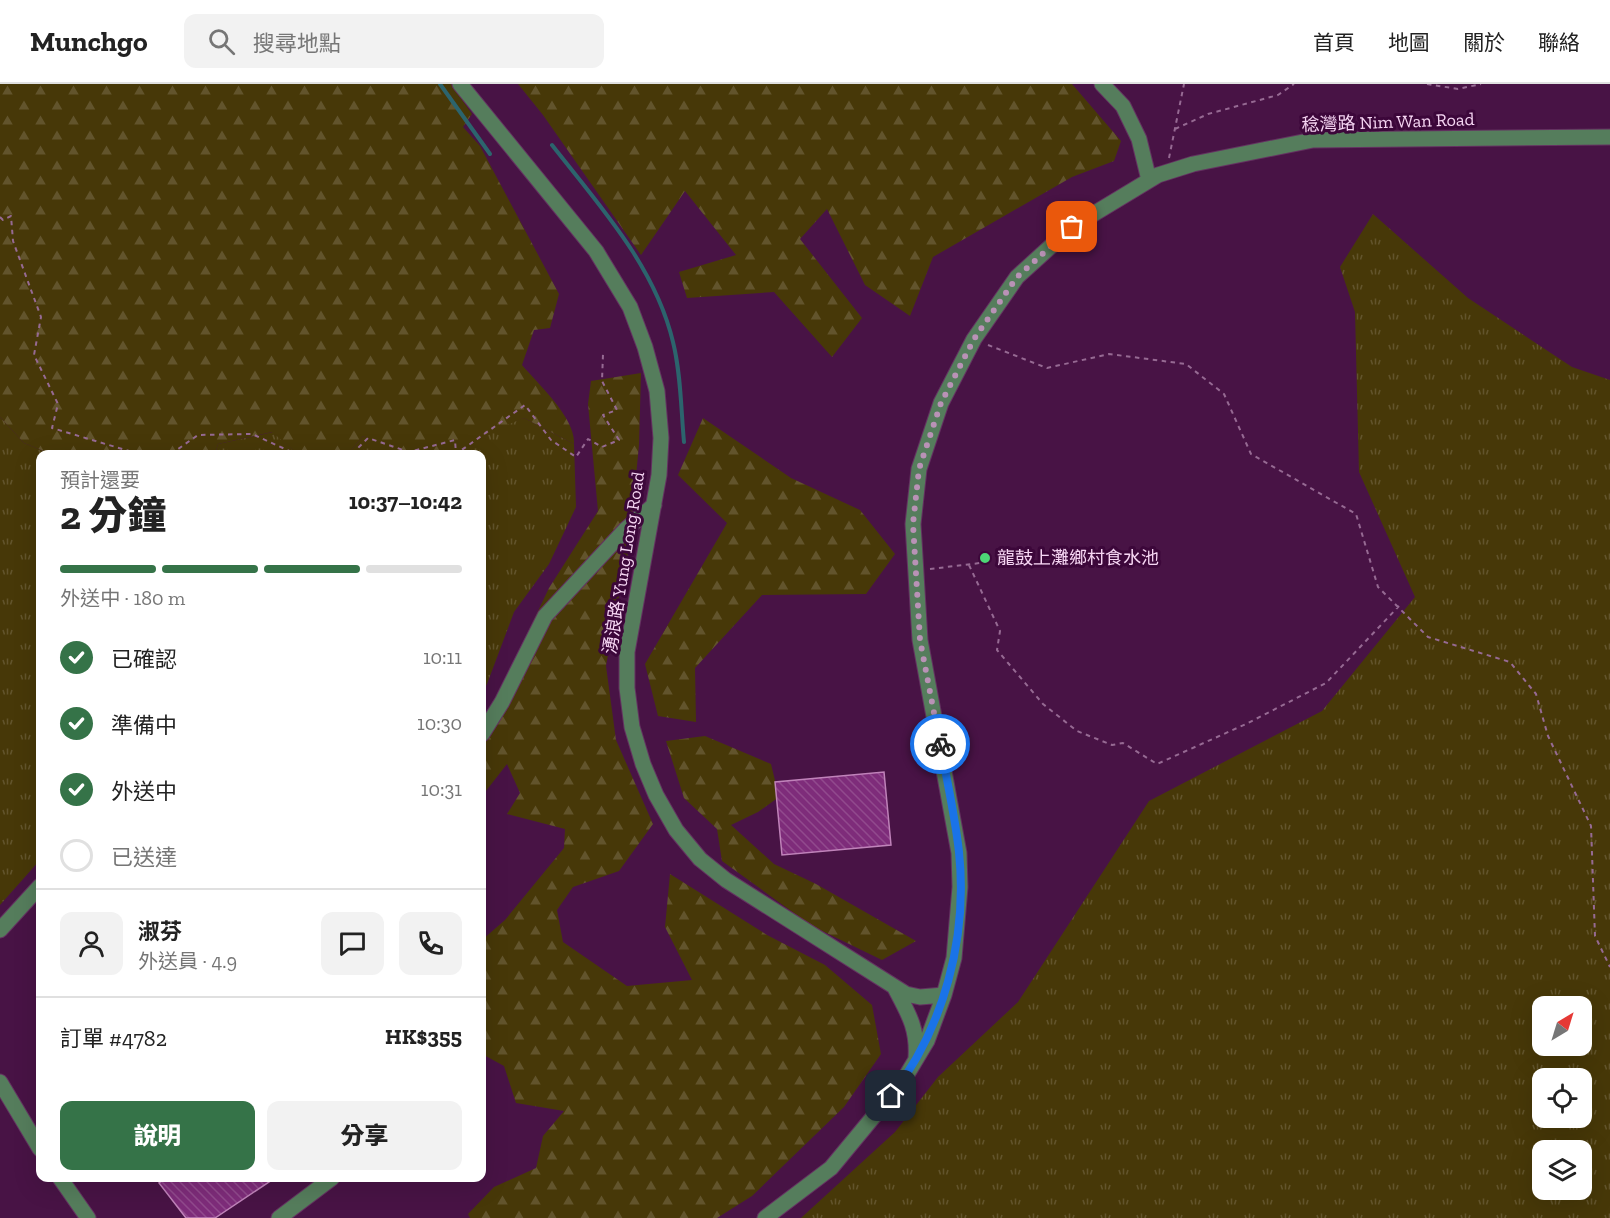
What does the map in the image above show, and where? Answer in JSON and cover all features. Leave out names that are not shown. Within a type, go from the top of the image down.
[{"type":"street","name":"湧浪路 Yung Long Road","points":[[460,84],[590,242],[623,293],[645,347],[657,391],[661,438],[659,475],[627,652],[627,688],[632,727],[643,764],[656,795],[676,830],[700,859],[726,880],[906,994],[920,997],[944,994]]},
{"type":"street","points":[[1102,84],[1123,106],[1139,139],[1149,180]]},
{"type":"street","name":"稔灣路 Nim Wan Road","points":[[765,1218],[831,1168],[903,1081],[927,1041],[954,958],[960,887],[959,853],[920,640],[913,524],[919,469],[941,403],[974,339],[1017,277],[1072,227],[1149,180],[1193,164],[1313,140],[1610,137]]},
{"type":"street","points":[[486,728],[502,702],[545,616],[625,530],[654,505]]},
{"type":"street","points":[[0,930],[36,890]]},
{"type":"street","points":[[895,988],[917,1040],[915,1061]]},
{"type":"street","points":[[0,1082],[36,1142]]},
{"type":"street","points":[[63,1182],[88,1218]]},
{"type":"street","points":[[279,1218],[327,1182]]},
{"type":"path","points":[[1166,173],[1184,84]]},
{"type":"path","points":[[1175,129],[1208,114],[1278,95],[1294,84]]},
{"type":"path","points":[[1427,84],[1458,89],[1481,84]]},
{"type":"path","points":[[0,217],[3,220],[11,216],[13,241],[41,317],[33,355],[58,404],[52,428],[126,450]]},
{"type":"path","points":[[974,339],[1047,368],[1109,354],[1186,364],[1224,394],[1251,454],[1356,514],[1378,587],[1428,637],[1510,662],[1536,694],[1548,736],[1591,826],[1595,936],[1610,967]]},
{"type":"path","points":[[462,450],[525,405],[551,440],[576,458],[588,439],[602,447],[619,440],[603,415],[617,410],[602,381],[603,354]]},
{"type":"path","points":[[177,450],[198,435],[252,434],[287,450]]},
{"type":"path","points":[[356,450],[368,438],[403,450]]},
{"type":"path","points":[[417,450],[455,440],[456,450]]},
{"type":"path","points":[[930,569],[981,563]]},
{"type":"path","points":[[969,565],[1000,631],[997,650],[1043,704],[1077,732],[1112,745],[1123,743],[1157,764],[1246,724],[1326,683],[1399,606]]},
{"type":"green space","points":[[0,84],[451,84],[472,114],[463,127],[480,146],[559,294],[550,328],[534,330],[522,365],[563,413],[573,434],[574,444],[524,418],[441,450],[391,450],[363,436],[351,450],[293,450],[272,432],[218,444],[216,450],[41,450],[24,443],[0,417]]},
{"type":"green space","points":[[518,84],[1072,84],[1121,141],[1114,161],[1072,177],[933,257],[910,316],[865,285],[827,209],[800,239],[862,318],[832,357],[774,292],[687,298],[679,272],[736,255],[685,191],[641,255],[543,115]]},
{"type":"green space","points":[[1373,214],[1468,298],[1572,367],[1610,380],[1610,1218],[801,1218],[895,1132],[938,1077],[1018,1002],[1149,801],[1322,711],[1415,597],[1359,472],[1355,312],[1340,267]]},
{"type":"green space","points":[[641,373],[639,445],[629,548],[606,666],[616,740],[653,824],[619,871],[573,887],[557,910],[563,942],[627,986],[692,980],[665,927],[670,874],[767,935],[825,965],[872,1005],[881,1054],[844,1107],[752,1196],[717,1218],[470,1218],[468,1214],[494,1187],[536,1168],[543,1136],[564,1111],[516,1103],[504,1066],[486,1056],[486,937],[505,920],[564,848],[565,829],[507,814],[520,793],[507,764],[486,791],[486,715],[494,703],[549,588],[598,511],[588,404],[591,381]]},
{"type":"green space","points":[[0,417],[24,443],[41,450],[36,450],[36,864],[0,905]]},
{"type":"green space","points":[[524,418],[574,444],[576,507],[549,564],[514,612],[486,686],[486,450],[430,450]]},
{"type":"green space","points":[[703,418],[791,478],[860,510],[895,554],[866,594],[762,595],[695,668],[696,722],[658,716],[645,664],[727,523],[678,475]]},
{"type":"green space","points":[[273,432],[293,450],[216,450],[218,444]]},
{"type":"green space","points":[[363,436],[393,450],[351,450]]},
{"type":"green space","points":[[705,736],[771,764],[779,797],[758,812],[731,825],[774,864],[816,884],[916,941],[882,960],[812,926],[722,861],[717,829],[684,798],[666,741]]},
{"type":"building","points":[[884,772],[891,845],[782,855],[775,782]]},
{"type":"building","points":[[269,1182],[215,1218],[186,1218],[159,1183]]},
{"type":"waterway","points":[[440,84],[490,154]]},
{"type":"waterway","points":[[552,145],[623,238],[639,262],[665,314],[676,354],[684,442]]},
{"type":"way so far","points":[[940,744],[920,640],[913,524],[919,469],[941,403],[974,339],[1017,277],[1072,227]]},
{"type":"place","name":"龍鼓上灘鄉村食水池","points":[[985,558]]},
{"type":"route","points":[[891,1096],[903,1081],[927,1041],[954,958],[960,887],[959,853],[940,744]]}]
